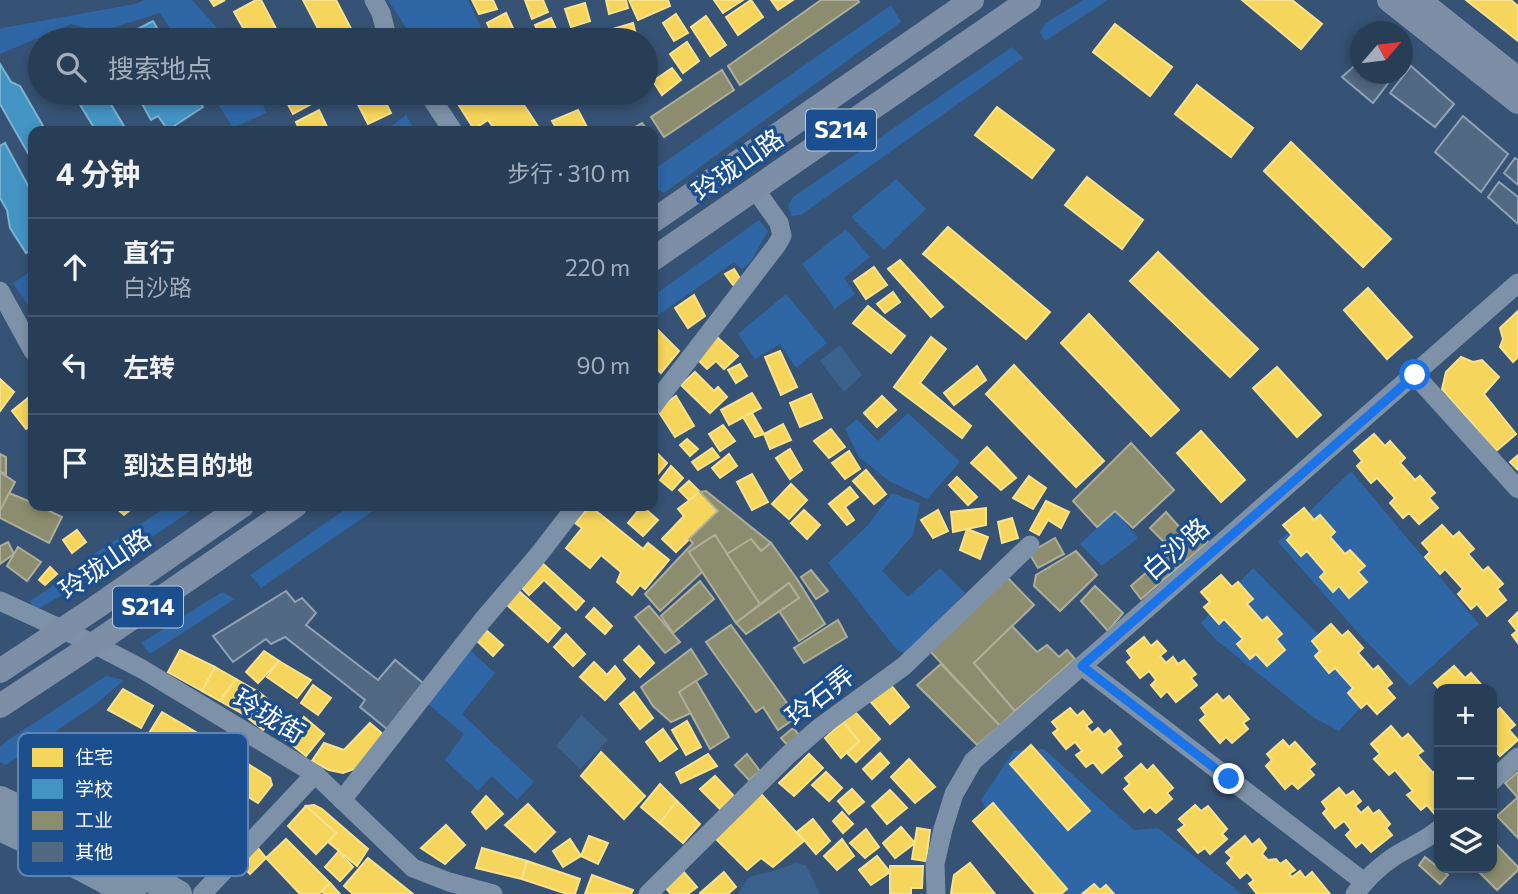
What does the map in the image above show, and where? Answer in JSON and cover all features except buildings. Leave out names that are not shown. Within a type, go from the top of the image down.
[{"type":"highway","points":[[0,800],[18,809]]},
{"type":"highway","points":[[0,827],[18,836]]},
{"type":"highway","points":[[97,876],[132,894]]},
{"type":"highway","points":[[146,876],[178,894]]},
{"type":"main road","name":"玲珑山路","points":[[658,218],[972,0]]},
{"type":"main road","name":"玲珑山路","points":[[658,256],[1029,0]]},
{"type":"main road","points":[[1389,0],[1518,102]]},
{"type":"main road","points":[[1419,0],[1518,79]]},
{"type":"main road","name":"玲珑山路","points":[[0,671],[233,511]]},
{"type":"main road","name":"S214","points":[[0,706],[288,511]]},
{"type":"street","points":[[374,0],[385,28]]},
{"type":"street","points":[[436,105],[450,126]]},
{"type":"street","points":[[658,392],[768,257],[782,236],[779,223],[755,189]]},
{"type":"street","name":"白沙路","points":[[936,894],[935,864],[943,829],[954,794],[973,761],[1518,283]]},
{"type":"street","points":[[0,291],[28,342]]},
{"type":"street","points":[[1415,375],[1518,489]]},
{"type":"street","points":[[342,800],[572,511]]},
{"type":"street","name":"玲石弄","points":[[648,894],[788,755],[822,726],[904,666],[1030,545]]},
{"type":"street","name":"玲珑街","points":[[0,601],[142,669],[247,733]]},
{"type":"street","points":[[1082,666],[1359,888],[1381,865],[1434,834]]},
{"type":"street","name":"玲珑街","points":[[248,733],[315,774],[413,868],[493,894]]},
{"type":"street","points":[[1497,776],[1518,757]]},
{"type":"street","points":[[248,845],[315,774]]},
{"type":"street","points":[[202,894],[219,876]]},
{"type":"shaded area","points":[[144,0],[192,0],[217,28],[169,28],[160,13],[112,28],[85,28],[71,24],[62,28],[28,28],[28,42],[0,54],[2,28],[135,4]]},
{"type":"shaded area","points":[[388,0],[468,0],[481,28],[406,28]]},
{"type":"shaded area","points":[[1083,0],[1108,0],[1045,41],[1040,32],[1046,23]]},
{"type":"shaded area","points":[[891,5],[901,22],[664,193],[658,189],[658,167]]},
{"type":"shaded area","points":[[1012,47],[1023,58],[801,215],[792,216],[788,206],[793,197]]},
{"type":"shaded area","points":[[219,105],[263,105],[266,113],[232,126]]},
{"type":"shaded area","points":[[406,115],[412,126],[392,126]]},
{"type":"shaded area","points":[[896,179],[926,209],[884,250],[851,217]]},
{"type":"shaded area","points":[[759,220],[768,231],[750,263],[742,269],[734,262],[658,315],[658,292]]},
{"type":"shaded area","points":[[846,229],[870,257],[844,278],[855,294],[835,309],[802,264]]},
{"type":"shaded area","points":[[28,273],[28,306],[13,283]]},
{"type":"shaded area","points":[[786,294],[827,343],[796,368],[780,344],[755,359],[738,334]]},
{"type":"shaded area","points":[[840,345],[862,375],[844,392],[820,361]]},
{"type":"shaded area","points":[[908,413],[960,462],[927,499],[889,481],[859,457],[845,429],[857,419],[878,441]]},
{"type":"shaded area","points":[[1351,471],[1479,624],[1410,686],[1360,635],[1278,542]]},
{"type":"shaded area","points":[[892,493],[920,503],[913,535],[882,571],[908,597],[940,568],[965,593],[905,653],[897,650],[828,563],[868,525]]},
{"type":"shaded area","points":[[160,511],[191,511],[93,577],[87,566],[91,556]]},
{"type":"shaded area","points":[[343,511],[373,511],[261,588],[250,575]]},
{"type":"shaded area","points":[[1115,511],[1138,538],[1102,566],[1080,544]]},
{"type":"shaded area","points":[[1253,568],[1375,692],[1339,731],[1314,718],[1216,640],[1201,623]]},
{"type":"shaded area","points":[[68,576],[74,588],[35,611],[30,601]]},
{"type":"shaded area","points":[[222,592],[235,599],[150,654],[141,643]]},
{"type":"shaded area","points":[[469,649],[495,673],[462,714],[534,782],[517,800],[492,776],[478,791],[445,760],[464,734],[428,704]]},
{"type":"shaded area","points":[[106,676],[124,680],[96,704],[53,733],[19,733]]},
{"type":"shaded area","points":[[581,715],[608,740],[580,769],[556,746]]},
{"type":"shaded area","points":[[18,733],[18,757],[6,765],[0,762],[0,747]]},
{"type":"shaded area","points":[[1044,749],[1134,830],[1158,828],[1242,894],[1042,894],[1009,852],[981,800],[1014,751]]},
{"type":"shaded area","points":[[796,863],[806,865],[820,894],[738,894],[748,878]]},
{"type":"route","points":[[1229,779],[1082,666],[1415,375]]}]
